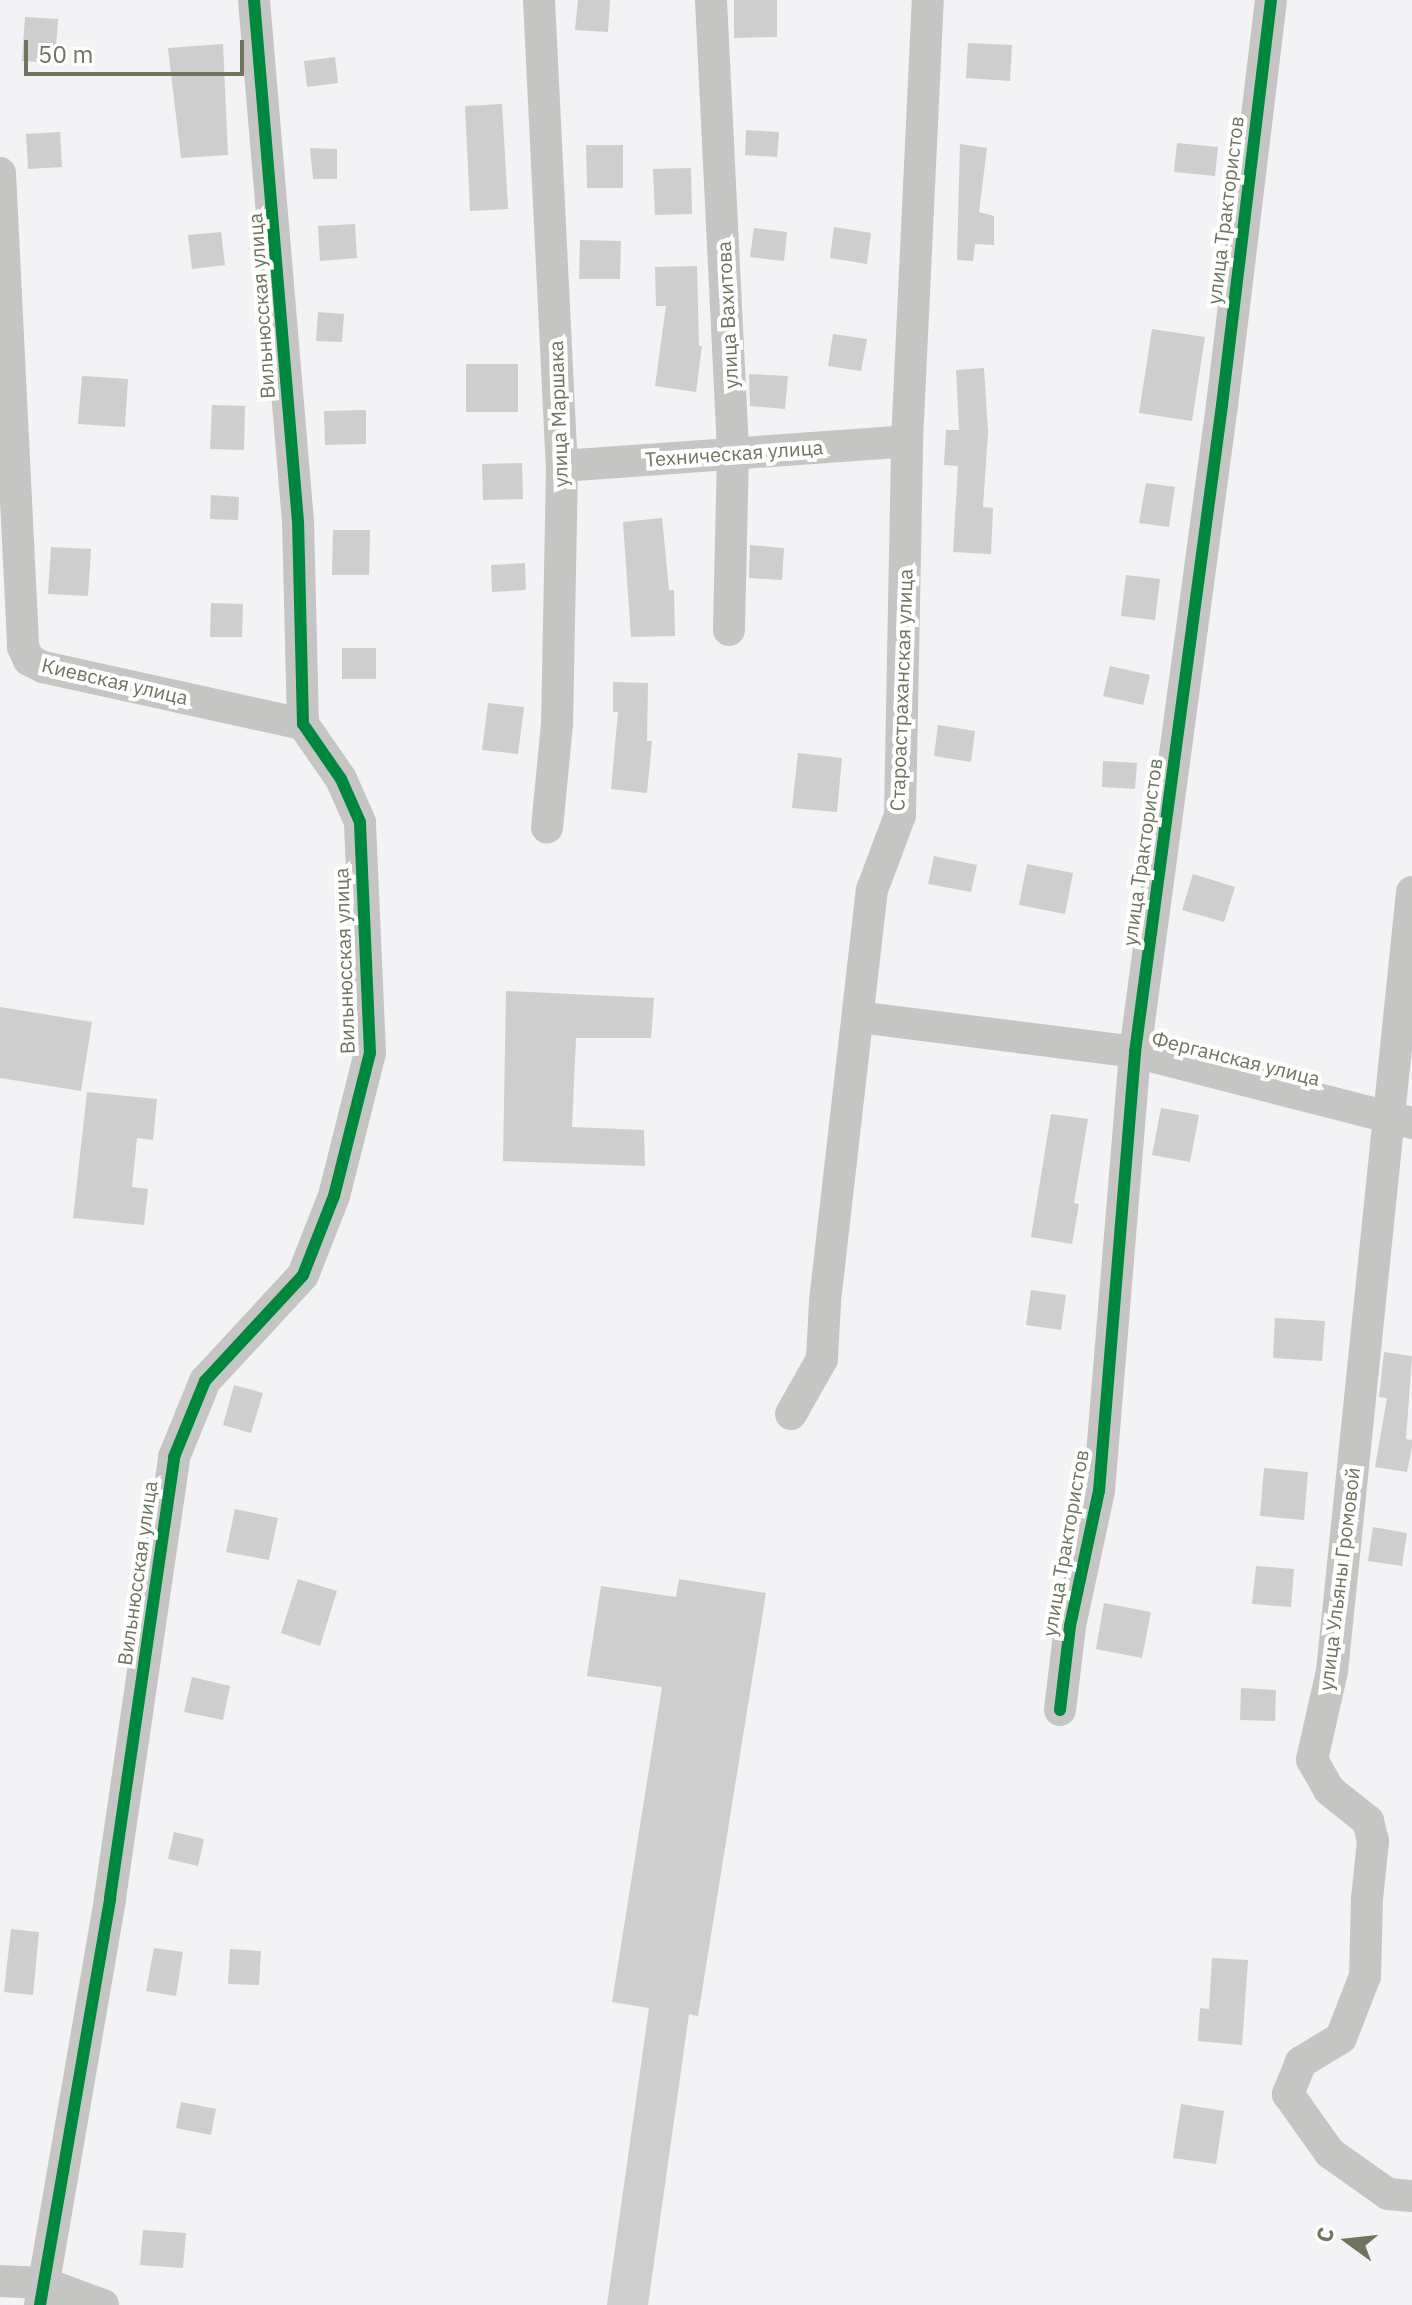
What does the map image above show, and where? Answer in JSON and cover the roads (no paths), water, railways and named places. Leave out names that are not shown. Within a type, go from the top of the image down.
[{"type":"street","name":"Вильнюсская улица","points":[[41,2294],[110,1898],[174,1457],[205,1381],[303,1275],[334,1196],[370,1053],[360,822],[341,779],[303,724],[298,522],[254,0]]},
{"type":"street","name":"улица Маршака","points":[[539,0],[562,466],[557,724],[547,828]]},
{"type":"street","name":"улица Вахитова","points":[[711,0],[733,452],[729,630]]},
{"type":"street","name":"Староастраханская улица","points":[[791,1414],[822,1359],[825,1301],[872,890],[900,815],[907,441],[928,0]]},
{"type":"street","name":"улица Трактористов","points":[[1060,1710],[1070,1626],[1099,1491],[1135,1052],[1222,405],[1271,0]]},
{"type":"street","name":"Киевская улица","points":[[0,173],[23,647],[29,660],[43,667],[303,724]]},
{"type":"street","name":"Техническая улица","points":[[562,466],[907,441]]},
{"type":"street","name":"улица Ульяны Громовой","points":[[1412,892],[1400,1120],[1332,1671],[1312,1760],[1329,1790],[1368,1821],[1373,1841],[1365,1976],[1341,2038],[1301,2062],[1288,2094],[1330,2153],[1388,2194],[1412,2196]]},
{"type":"street","name":"Ферганская улица","points":[[858,1017],[1135,1052],[1400,1120]]},
{"type":"street","points":[[0,2281],[41,2294],[103,2305]]}]
